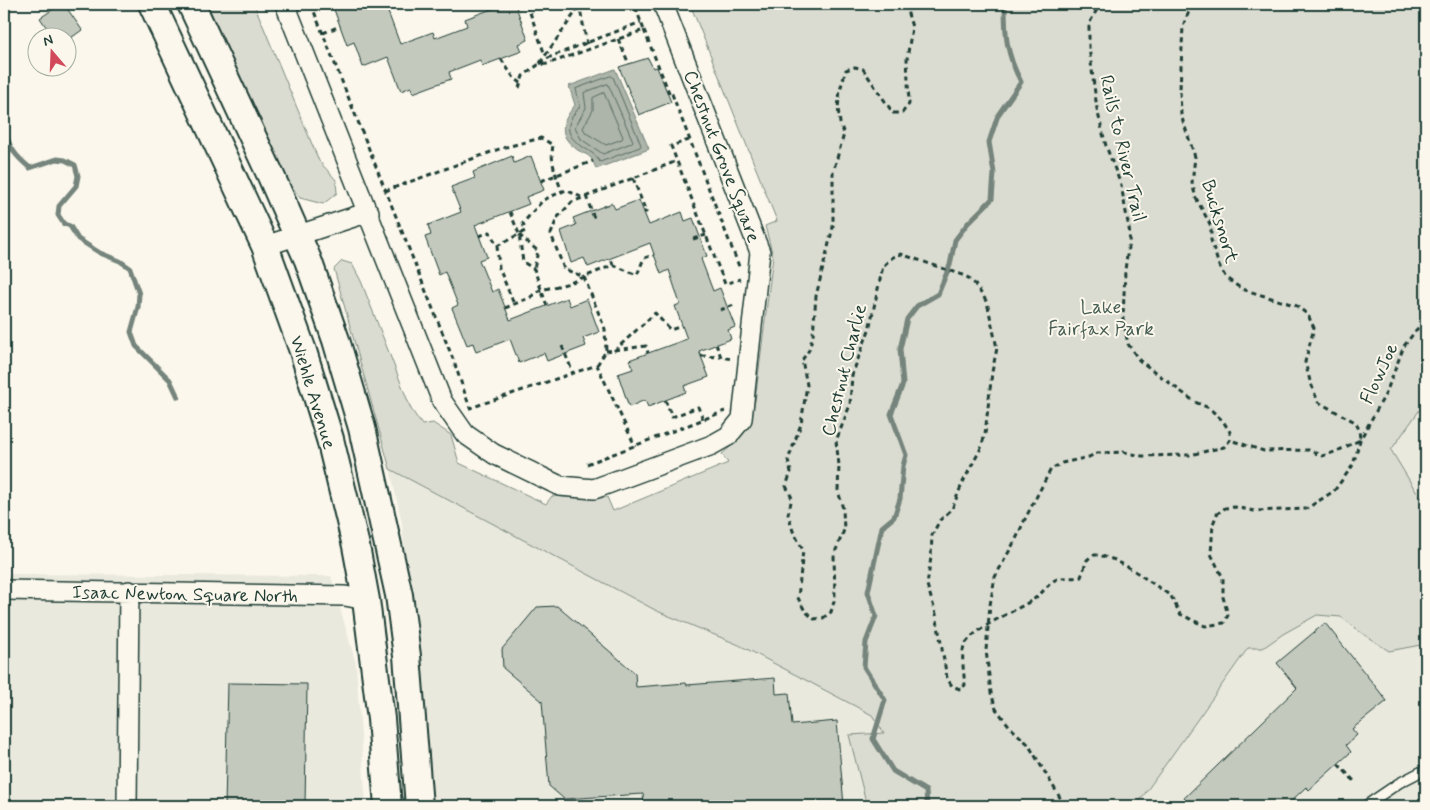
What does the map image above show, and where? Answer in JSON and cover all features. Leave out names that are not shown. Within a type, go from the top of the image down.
[{"type":"main road","name":"Wiehle Avenue","points":[[152,4],[265,246],[303,351],[330,439],[356,546],[366,600],[381,720],[388,806]]},
{"type":"main road","name":"Wiehle Avenue","points":[[191,4],[298,236],[336,340],[362,428],[399,595],[407,656],[419,806]]},
{"type":"street","name":"Chestnut Grove Square","points":[[285,4],[369,212],[442,401],[465,434],[494,454],[560,486],[594,489],[712,445],[728,436],[742,419],[760,252],[663,4]]},
{"type":"street","points":[[265,246],[369,212]]},
{"type":"street","name":"Isaac Newton Square North","points":[[4,590],[345,596],[366,600]]},
{"type":"street","points":[[127,806],[130,591]]},
{"type":"lane","points":[[1366,806],[1399,783],[1426,770]]},
{"type":"path","points":[[311,4],[470,408],[596,366],[606,351],[605,329],[584,277],[564,269],[551,234],[557,218],[572,202],[677,161]]},
{"type":"path","points":[[380,10],[395,4]]},
{"type":"path","points":[[527,4],[546,55]]},
{"type":"path","points":[[634,4],[670,95],[672,94],[740,270]]},
{"type":"path","name":"Chestnut Charlie","points":[[905,4],[912,27],[907,60],[909,104],[902,113],[893,113],[863,69],[854,67],[846,70],[840,90],[838,108],[844,134],[832,172],[833,227],[816,296],[813,335],[809,350],[802,360],[807,385],[802,424],[788,460],[791,472],[786,486],[792,498],[788,514],[793,532],[802,550],[798,598],[805,611],[814,619],[823,618],[831,612],[834,598],[834,555],[844,530],[843,509],[838,490],[839,465],[836,441],[850,405],[852,376],[869,330],[883,266],[893,257],[901,254],[972,280],[987,302],[998,348],[992,372],[985,434],[981,448],[962,484],[952,509],[940,520],[932,535],[927,585],[936,614],[947,678],[952,686],[960,689],[965,685],[963,649],[968,640],[978,631],[989,625]]},
{"type":"path","name":"Rails to River Trail","points":[[1100,4],[1089,24],[1089,47],[1097,109],[1106,146],[1121,185],[1130,234],[1125,270],[1122,318],[1128,344],[1139,360],[1196,402],[1209,408],[1223,421],[1230,432],[1230,440]]},
{"type":"path","name":"Bucksnort","points":[[1192,4],[1183,26],[1180,89],[1181,116],[1195,157],[1192,183],[1196,198],[1211,226],[1211,240],[1218,266],[1226,278],[1242,289],[1297,306],[1308,315],[1314,328],[1305,362],[1318,402],[1355,422],[1360,430],[1360,440]]},
{"type":"path","points":[[538,65],[579,5]]},
{"type":"path","points":[[579,5],[586,44]]},
{"type":"path","points":[[519,88],[524,76],[550,57],[641,22]]},
{"type":"path","points":[[323,33],[340,26]]},
{"type":"path","points":[[538,65],[547,64],[644,30]]},
{"type":"path","points":[[618,39],[629,64]]},
{"type":"path","points":[[501,59],[514,78],[521,83]]},
{"type":"path","points":[[385,191],[502,148],[542,138],[553,144],[551,154],[552,167],[562,192]]},
{"type":"path","points":[[689,140],[671,146],[725,284],[743,278]]},
{"type":"path","points":[[541,181],[593,161]]},
{"type":"path","points":[[633,178],[646,212],[644,212]]},
{"type":"path","points":[[497,246],[525,231],[523,223],[543,200],[566,190],[581,198]]},
{"type":"path","points":[[586,196],[594,218]]},
{"type":"path","points":[[510,212],[519,234],[524,262],[534,269]]},
{"type":"path","points":[[479,236],[490,232],[497,246],[498,268],[514,304]]},
{"type":"path","points":[[519,234],[538,251],[534,269],[548,306]]},
{"type":"path","points":[[693,239],[706,235]]},
{"type":"path","points":[[611,258],[614,265],[636,275],[644,258],[654,255]]},
{"type":"path","points":[[505,308],[532,298],[536,292],[541,290],[570,283],[614,265]]},
{"type":"path","points":[[720,310],[745,301]]},
{"type":"path","points":[[614,351],[655,312],[670,330],[682,326]]},
{"type":"path","name":"FlowJoe","points":[[989,625],[1042,593],[1054,580],[1065,577],[1081,577],[1087,560],[1093,555],[1115,560],[1134,570],[1171,596],[1180,614],[1204,626],[1224,623],[1228,615],[1223,597],[1223,578],[1210,554],[1213,524],[1217,514],[1225,508],[1235,507],[1254,511],[1306,509],[1334,491],[1353,465],[1360,440],[1389,386],[1404,346],[1418,329],[1426,323]]},
{"type":"path","points":[[716,344],[721,357]]},
{"type":"path","points":[[562,346],[573,373]]},
{"type":"path","points":[[606,351],[646,346],[648,352]]},
{"type":"path","points":[[701,356],[736,359]]},
{"type":"path","points":[[596,366],[635,446]]},
{"type":"path","points":[[665,400],[672,416],[698,407],[703,419]]},
{"type":"path","points":[[587,464],[728,410]]},
{"type":"path","points":[[1065,806],[1028,744],[1011,728],[996,709],[990,693],[986,650],[990,605],[995,577],[1018,537],[1026,517],[1051,469],[1062,463],[1089,457],[1097,453],[1124,452],[1142,456],[1190,455],[1224,447],[1230,440],[1264,451],[1309,450],[1322,456],[1360,440]]},
{"type":"path","points":[[1338,764],[1356,783]]},
{"type":"shaded area","points":[[1426,398],[1426,806],[1136,806],[1376,468]]},
{"type":"shaded area","points":[[390,469],[879,718],[936,806],[429,806],[402,523]]},
{"type":"shaded area","points":[[4,574],[331,576],[356,664],[366,806],[4,806]]},
{"type":"green space","points":[[207,4],[254,4],[319,161],[336,180],[337,193],[323,204],[300,198],[288,181]]},
{"type":"green space","name":"Lake Fairfax Park","points":[[690,4],[1426,4],[1426,401],[1391,450],[1417,493],[1426,502],[1426,644],[1389,651],[1341,617],[1317,615],[1283,634],[1263,648],[1248,648],[1136,806],[867,806],[849,735],[884,733],[872,715],[739,645],[657,611],[390,469],[334,269],[342,261],[352,264],[361,281],[411,409],[422,425],[433,423],[451,435],[459,463],[546,504],[552,496],[595,499],[607,497],[613,511],[728,463],[722,454],[737,441],[747,428],[755,401],[773,256],[765,226],[777,221]]},
{"type":"water","points":[[615,69],[649,149],[596,169],[591,158],[576,149],[568,142],[565,136],[565,121],[575,105],[569,86]]},
{"type":"building","points":[[61,4],[64,4],[82,30],[78,33],[78,28],[47,28],[40,18]]},
{"type":"building","points":[[332,4],[385,4],[400,44],[433,32],[435,38],[467,26],[465,19],[505,4],[515,4],[528,40],[519,44],[522,51],[482,66],[480,60],[449,72],[451,79],[413,93],[411,87],[401,91],[388,57],[363,67],[354,42],[347,45]]},
{"type":"building","points":[[648,58],[653,68],[657,67],[671,102],[639,115],[619,67]]},
{"type":"building","points":[[512,156],[514,163],[531,156],[544,190],[526,197],[529,204],[475,225],[487,257],[479,260],[492,292],[498,289],[510,320],[567,298],[570,306],[587,299],[599,332],[583,338],[586,346],[547,361],[544,353],[519,363],[510,339],[476,352],[473,343],[467,345],[452,308],[458,305],[445,272],[439,275],[425,237],[431,235],[428,225],[461,212],[451,187],[475,178],[473,172]]},
{"type":"building","points":[[639,200],[649,225],[682,212],[685,221],[693,218],[707,256],[701,259],[713,291],[720,288],[735,327],[728,330],[731,339],[699,351],[709,377],[684,386],[686,392],[648,407],[645,400],[629,407],[618,374],[633,369],[629,360],[687,339],[675,306],[680,304],[669,270],[661,274],[650,243],[588,267],[584,258],[571,263],[561,231],[576,225],[573,218],[612,203],[615,209]]},
{"type":"building","points":[[557,606],[635,673],[636,687],[775,678],[776,694],[789,693],[792,725],[837,721],[844,806],[644,806],[643,794],[564,799],[549,786],[542,701],[503,668],[502,649],[537,607]]},
{"type":"building","points":[[1325,623],[1387,701],[1352,729],[1357,735],[1346,745],[1351,752],[1309,790],[1306,787],[1286,806],[1176,806],[1297,688],[1277,663]]},
{"type":"building","points":[[228,683],[307,684],[305,806],[225,806]]},
{"type":"waterway","points":[[927,806],[926,791],[893,771],[873,739],[885,700],[864,667],[866,642],[876,616],[868,592],[882,527],[894,517],[900,499],[906,455],[891,414],[903,384],[900,349],[907,319],[917,306],[938,294],[950,265],[955,240],[968,223],[992,199],[994,173],[989,142],[998,115],[1021,82],[1012,62],[1007,44],[1005,4]]},
{"type":"waterway","points":[[4,127],[13,150],[30,168],[57,159],[65,160],[75,165],[78,176],[76,186],[59,206],[58,215],[64,224],[70,226],[78,239],[100,253],[120,261],[130,268],[139,294],[138,307],[131,332],[136,346],[170,380],[178,397]]}]
